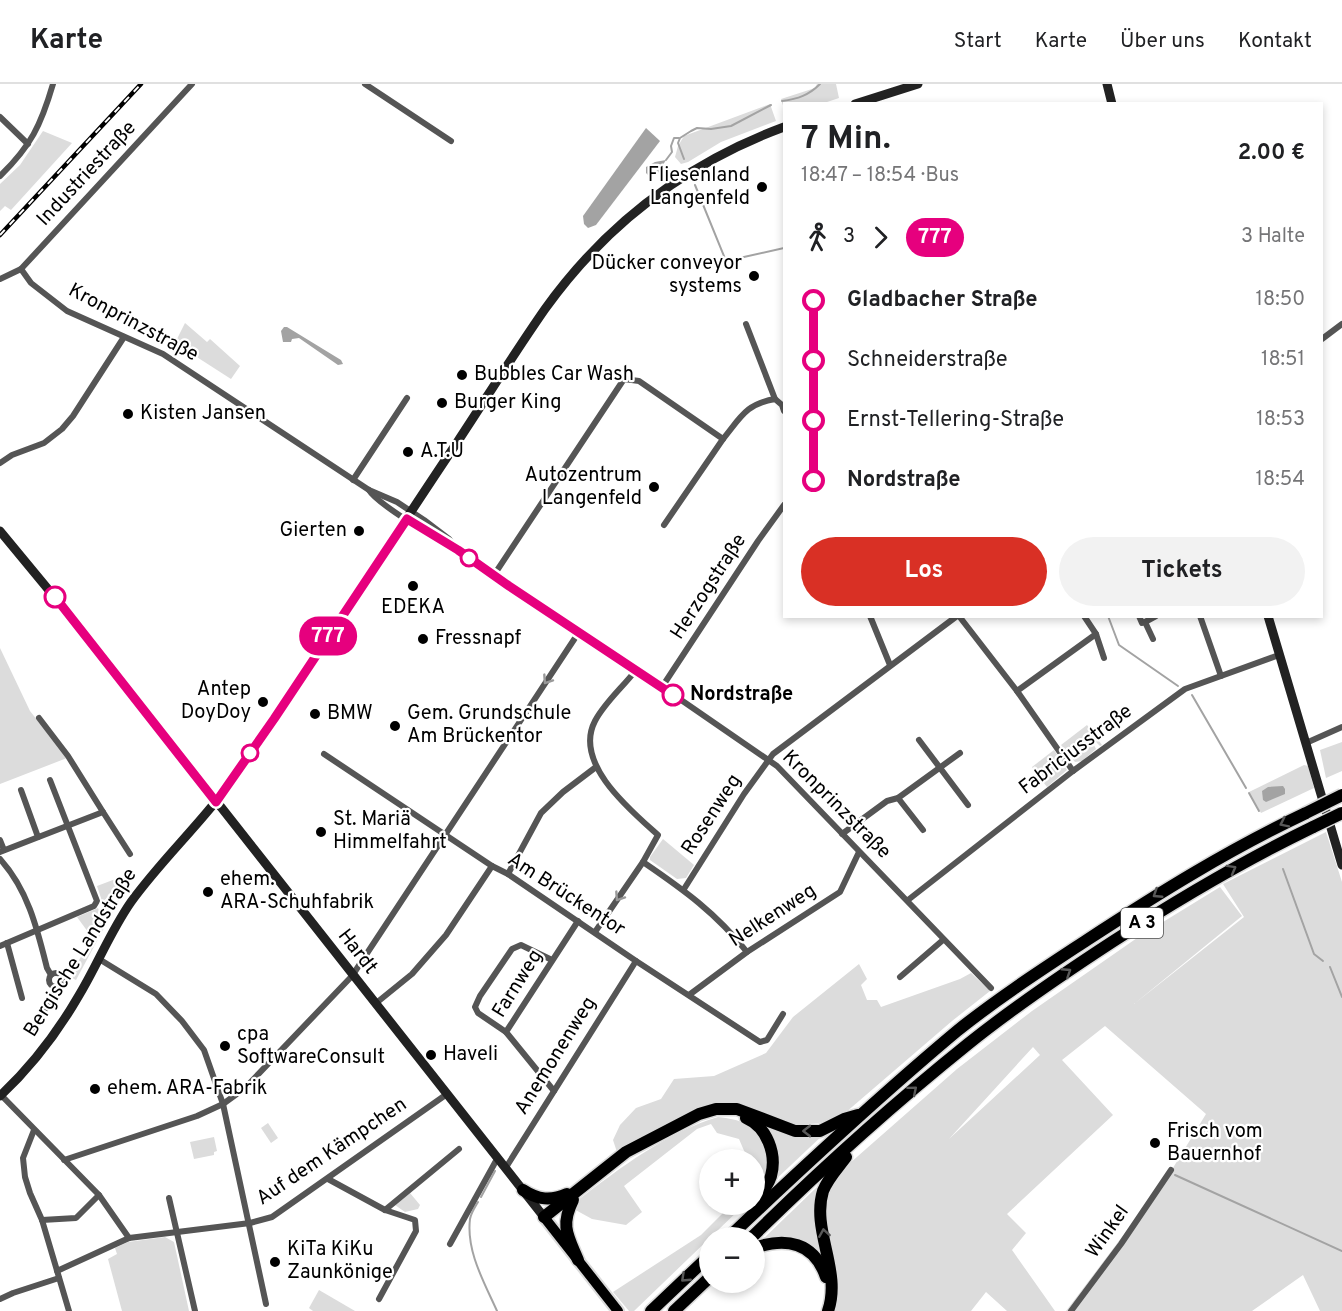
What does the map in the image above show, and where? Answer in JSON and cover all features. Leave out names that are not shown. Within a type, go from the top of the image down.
[{"type":"highway","name":"A 3","points":[[739,1227],[800,1169],[958,1030],[1008,993],[1177,881],[1263,833],[1342,795]]},
{"type":"highway","name":"A 3","points":[[763,1227],[869,1128],[968,1044],[1052,981],[1186,895],[1270,848],[1342,813]]},
{"type":"highway","points":[[546,1219],[579,1188],[626,1152],[699,1114],[716,1109],[737,1109],[795,1131],[820,1131],[844,1119],[862,1114]]},
{"type":"highway","points":[[546,1219],[632,1154],[701,1118],[717,1113],[736,1114],[753,1121],[765,1133],[772,1152],[771,1176],[765,1187]]},
{"type":"highway","points":[[826,1311],[832,1299],[833,1285],[821,1215],[821,1202],[830,1177],[869,1128]]},
{"type":"highway","points":[[523,1190],[534,1197],[546,1199],[562,1196],[579,1188]]},
{"type":"highway","points":[[573,1200],[566,1214],[566,1225],[568,1237],[578,1260]]},
{"type":"highway","points":[[765,1245],[786,1242],[810,1251],[823,1267],[829,1285],[826,1311]]},
{"type":"highway","points":[[651,1311],[699,1265]]},
{"type":"highway","points":[[674,1311],[699,1287]]},
{"type":"main road","points":[[861,102],[918,84]]},
{"type":"main road","points":[[1107,84],[1112,102]]},
{"type":"main road","name":"Bergische Landstraße","points":[[0,1095],[23,1075],[54,1034],[130,904],[159,866],[216,802],[274,719],[547,307],[580,265],[611,232],[654,195],[687,173],[747,142],[783,128]]},
{"type":"main road","name":"Hardt","points":[[2,537],[76,623],[618,1311]]},
{"type":"main road","points":[[1269,618],[1342,865]]},
{"type":"street","points":[[0,176],[20,156],[28,144],[42,118],[52,84]]},
{"type":"street","name":"Industriestraße","points":[[0,279],[21,269],[192,84]]},
{"type":"street","points":[[365,84],[451,141]]},
{"type":"street","points":[[0,117],[28,144]]},
{"type":"street","name":"Kronprinzstraße","points":[[21,269],[31,283],[68,311],[163,354],[189,370],[369,490],[372,495],[409,515],[769,760],[908,900],[943,940],[991,988]]},
{"type":"street","points":[[746,324],[775,399],[783,408]]},
{"type":"street","points":[[1323,338],[1342,325]]},
{"type":"street","points":[[0,463],[12,455],[44,442],[68,423],[124,337]]},
{"type":"street","points":[[494,575],[624,379],[639,381],[723,439]]},
{"type":"street","points":[[353,480],[407,398]]},
{"type":"street","points":[[663,525],[723,439],[749,407],[775,399]]},
{"type":"street","name":"Herzogstraße","points":[[662,687],[783,506]]},
{"type":"street","points":[[871,618],[890,665]]},
{"type":"street","name":"Rosenweg","points":[[684,889],[744,794],[773,754],[955,618]]},
{"type":"street","points":[[960,618],[1017,692],[1073,771]]},
{"type":"street","points":[[1085,618],[1096,634],[1104,658]]},
{"type":"street","points":[[1140,618],[1142,623],[1145,622],[1153,639]]},
{"type":"street","points":[[1145,622],[1152,618]]},
{"type":"street","points":[[1201,618],[1221,676]]},
{"type":"street","points":[[64,1160],[197,1116],[223,1104],[245,1088],[352,976],[579,632]]},
{"type":"street","points":[[1017,692],[1096,634]]},
{"type":"street","name":"Fabriciusstraße","points":[[908,900],[1073,771],[1185,689],[1279,655]]},
{"type":"street","points":[[595,932],[643,862],[658,835],[630,810],[596,767],[589,746],[591,730],[596,720],[636,670]]},
{"type":"street","points":[[39,718],[68,756],[130,854]]},
{"type":"street","points":[[1306,743],[1342,727]]},
{"type":"street","points":[[919,740],[968,805]]},
{"type":"street","points":[[842,834],[887,801],[898,798],[960,753]]},
{"type":"street","name":"Am Brückentor","points":[[324,754],[762,1042],[767,1040],[783,1014]]},
{"type":"street","points":[[508,874],[541,813],[563,792],[596,767]]},
{"type":"street","points":[[22,998],[3,945],[94,906],[98,901],[50,780]]},
{"type":"street","points":[[21,790],[38,837]]},
{"type":"street","points":[[898,798],[923,830]]},
{"type":"street","points":[[0,840],[2,851],[103,812]]},
{"type":"street","name":"Nelkenweg","points":[[689,996],[747,952],[840,892],[859,852]]},
{"type":"street","points":[[0,859],[19,885],[29,904],[51,975],[49,981],[52,986],[56,987]]},
{"type":"street","points":[[643,862],[684,889],[727,927],[747,952]]},
{"type":"street","points":[[375,1004],[412,974],[439,943],[492,866]]},
{"type":"street","name":"Farnweg","points":[[554,1090],[506,1032],[578,921]]},
{"type":"street","points":[[900,977],[943,940]]},
{"type":"street","points":[[506,1032],[478,1013],[475,1007],[480,996],[512,949],[521,945],[552,960]]},
{"type":"street","points":[[99,959],[156,994],[182,1021],[204,1050],[223,1104],[266,1304]]},
{"type":"street","name":"Anemonenweg","points":[[505,1169],[636,961]]},
{"type":"street","points":[[33,1028],[55,994],[56,987],[61,983],[62,978],[57,973],[51,975]]},
{"type":"street","name":"Auf dem Kämpchen","points":[[0,1299],[58,1274],[129,1238],[250,1223],[272,1217],[447,1094]]},
{"type":"street","points":[[0,1095],[99,1195],[129,1238]]},
{"type":"street","points":[[34,1130],[24,1158],[25,1177],[42,1220],[69,1311]]},
{"type":"street","points":[[385,1210],[459,1149]]},
{"type":"street","points":[[450,1244],[497,1159]]},
{"type":"street","name":"Winkel","points":[[1071,1311],[1121,1244],[1171,1170]]},
{"type":"street","points":[[327,1179],[385,1210],[415,1220],[416,1231],[379,1299]]},
{"type":"street","points":[[42,1220],[76,1218],[99,1195]]},
{"type":"street","points":[[169,1198],[195,1311]]},
{"type":"shaded area","points":[[817,84],[836,84],[839,98],[827,102],[783,102],[783,106],[781,99],[815,88]]},
{"type":"shaded area","points":[[770,104],[776,121],[721,142],[688,162],[681,164],[675,157],[684,136]]},
{"type":"shaded area","points":[[646,128],[660,141],[596,225],[588,228],[584,224],[583,216]]},
{"type":"shaded area","points":[[43,131],[72,143],[11,210],[5,206],[0,211],[0,184],[20,165]]},
{"type":"shaded area","points":[[666,160],[658,173],[649,176],[646,173],[646,167]]},
{"type":"shaded area","points":[[185,323],[207,342],[210,339],[240,366],[231,379],[175,343]]},
{"type":"shaded area","points":[[284,327],[341,360],[343,364],[338,365],[299,338],[292,339],[291,342],[283,342],[281,331]]},
{"type":"shaded area","points":[[0,648],[30,711],[67,758],[0,784]]},
{"type":"shaded area","points":[[1087,725],[1102,745],[1100,746],[1095,741],[1093,743],[1096,749],[1082,761],[1075,762],[1061,745]]},
{"type":"shaded area","points":[[1342,742],[1342,771],[1326,778],[1320,750]]},
{"type":"shaded area","points":[[1054,750],[1067,770],[1047,787],[1032,767]]},
{"type":"shaded area","points":[[1304,765],[1308,766],[1314,788],[1261,813],[1249,792]]},
{"type":"shaded area","points":[[1283,786],[1285,794],[1266,802],[1263,800],[1262,791],[1268,787]]},
{"type":"shaded area","points":[[1326,832],[1342,882],[1342,1311],[1320,1311],[1303,1275],[1252,1311],[1066,1311],[1168,1176],[1206,1114],[1105,1026],[1062,1060],[1113,1115],[1007,1214],[1026,1233],[1012,1250],[1055,1311],[1007,1311],[986,1292],[971,1311],[830,1311],[839,1290],[825,1228],[825,1205],[833,1178],[957,1069],[1032,1011],[1137,938],[1220,887],[1242,916],[1134,1004],[1244,917],[1223,884]],"holes":[[[1033,1047],[1040,1055],[949,1139]]]},
{"type":"shaded area","points":[[663,839],[694,865],[686,878],[677,879],[650,860]]},
{"type":"shaded area","points":[[126,875],[127,877],[114,895],[102,901],[97,886]]},
{"type":"shaded area","points":[[119,900],[76,980],[70,977],[107,908]]},
{"type":"shaded area","points":[[98,908],[100,914],[88,932],[77,917]]},
{"type":"shaded area","points":[[859,964],[867,979],[861,985],[867,1000],[877,1000],[881,1007],[971,973],[990,991],[845,1113],[819,1123],[797,1125],[737,1107],[715,1106],[617,1152],[613,1140],[620,1125],[636,1108],[661,1099],[674,1079],[714,1076],[766,1053],[793,1017]]},
{"type":"shaded area","points":[[718,1117],[751,1126],[764,1140],[767,1149],[768,1161],[765,1177],[765,1149],[743,1149],[739,1139],[717,1133],[711,1124],[697,1129],[624,1186],[642,1212],[626,1225],[592,1219],[572,1208],[578,1200],[645,1152],[662,1141]]},
{"type":"shaded area","points":[[268,1123],[278,1138],[271,1143],[261,1128]]},
{"type":"shaded area","points":[[763,1123],[825,1133],[773,1182]]},
{"type":"shaded area","points":[[214,1137],[217,1151],[214,1155],[194,1159],[190,1142]]},
{"type":"shaded area","points":[[816,1188],[827,1262],[809,1245],[765,1241],[765,1237]]},
{"type":"shaded area","points":[[410,1193],[420,1205],[418,1209],[405,1212],[395,1205]]},
{"type":"shaded area","points":[[721,1215],[734,1215],[721,1227],[709,1227]]},
{"type":"shaded area","points":[[699,1236],[699,1248],[634,1311],[629,1311],[613,1292]]},
{"type":"shaded area","points":[[165,1237],[174,1242],[189,1311],[122,1311],[108,1259],[117,1254],[115,1248],[128,1242]]},
{"type":"shaded area","points":[[319,1290],[355,1311],[313,1311],[309,1308]]},
{"type":"waterway","points":[[782,101],[803,96],[820,84]]},
{"type":"waterway","points":[[684,159],[678,143],[680,138],[691,131],[697,128],[711,129],[731,126],[771,105]]},
{"type":"waterway","points":[[666,160],[672,152],[671,146],[674,138],[679,138]]},
{"type":"waterway","points":[[695,185],[726,261],[783,248]]},
{"type":"waterway","points":[[1109,618],[1119,645],[1178,686]]},
{"type":"waterway","points":[[1192,695],[1246,788]]},
{"type":"waterway","points":[[1249,793],[1259,811]]},
{"type":"waterway","points":[[1283,869],[1314,954],[1323,961]]},
{"type":"waterway","points":[[1330,967],[1342,997]]},
{"type":"waterway","points":[[481,1197],[495,1171]]},
{"type":"waterway","points":[[1175,1175],[1342,1251]]},
{"type":"waterway","points":[[478,1202],[470,1219],[469,1231],[473,1255],[497,1311]]},
{"type":"railway","points":[[0,235],[141,84]]},
{"type":"bus line","name":"777","points":[[55,597],[216,802],[407,519],[458,550],[673,695]]},
{"type":"place","name":"Fliesenland Langenfeld","points":[[762,187]]},
{"type":"place","name":"Dücker conveyor systems","points":[[754,276]]},
{"type":"place","name":"Bubbles Car Wash","points":[[462,375]]},
{"type":"place","name":"Burger King","points":[[442,403]]},
{"type":"place","name":"Kisten Jansen","points":[[128,414]]},
{"type":"place","name":"A.T.U","points":[[408,452]]},
{"type":"place","name":"Autozentrum Langenfeld","points":[[654,487]]},
{"type":"place","name":"Gierten","points":[[359,531]]},
{"type":"place","name":"EDEKA","points":[[413,586]]},
{"type":"place","name":"Fressnapf","points":[[423,639]]},
{"type":"place","name":"Nordstraße","points":[[673,695]]},
{"type":"place","name":"Antep DoyDoy","points":[[263,702]]},
{"type":"place","name":"BMW","points":[[315,714]]},
{"type":"place","name":"Gem. Grundschule Am Brückentor","points":[[395,726]]},
{"type":"place","name":"St. Mariä Himmelfahrt","points":[[321,832]]},
{"type":"place","name":"ehem. ARA-Schuhfabrik","points":[[208,892]]},
{"type":"place","name":"cpa SoftwareConsult","points":[[225,1046]]},
{"type":"place","name":"Haveli","points":[[431,1055]]},
{"type":"place","name":"ehem. ARA-Fabrik","points":[[95,1089]]},
{"type":"place","name":"Frisch vom Bauernhof","points":[[1155,1143]]},
{"type":"place","name":"KiTa KiKu Zaunkönige","points":[[275,1262]]}]
